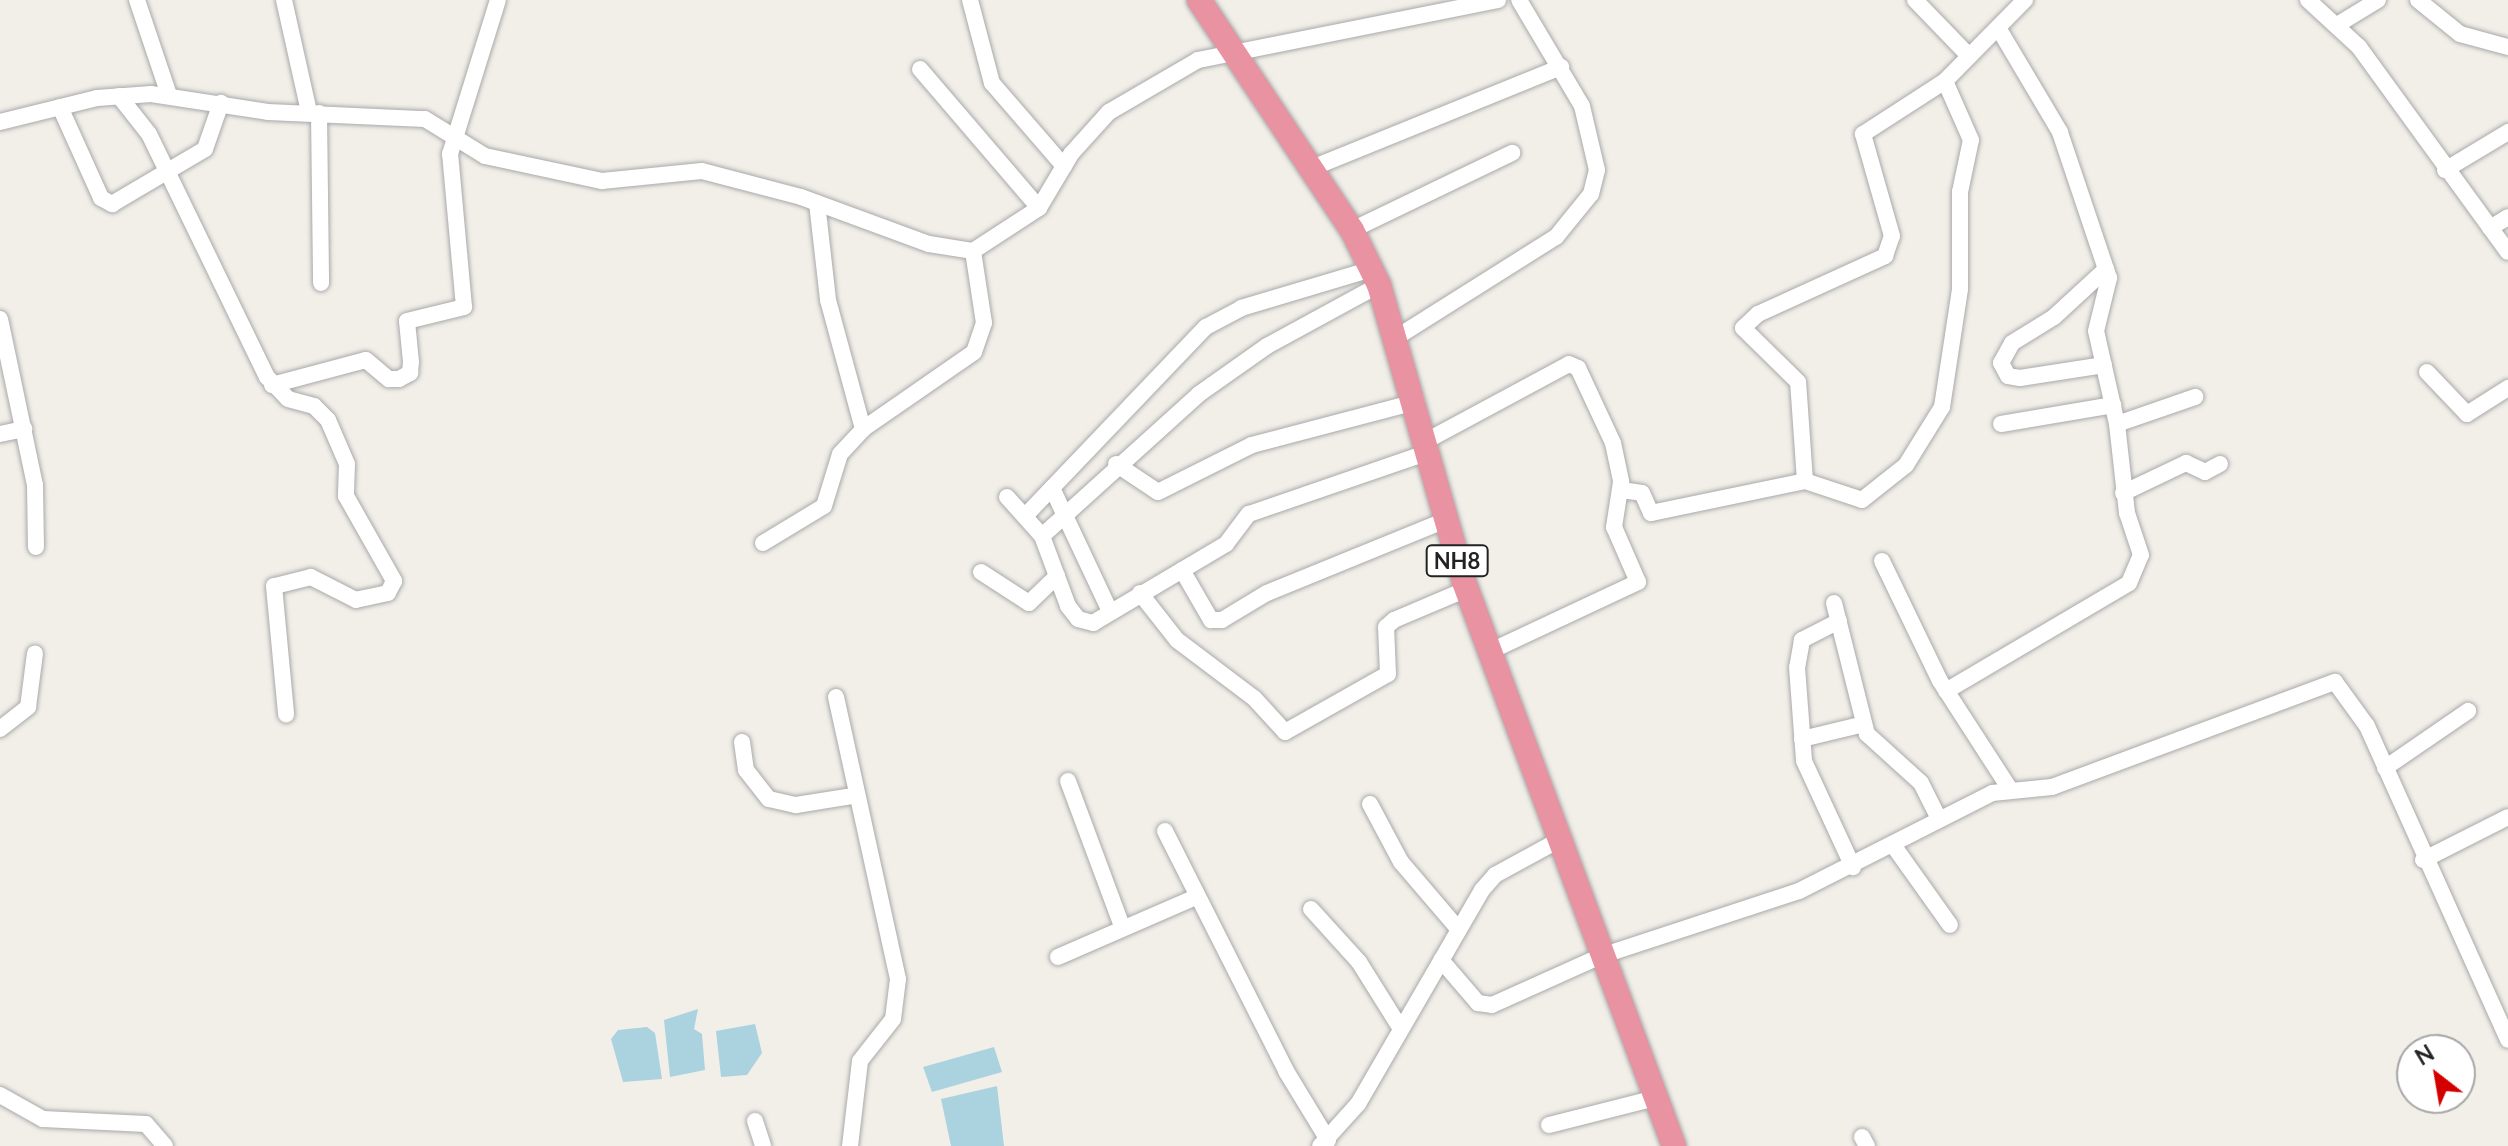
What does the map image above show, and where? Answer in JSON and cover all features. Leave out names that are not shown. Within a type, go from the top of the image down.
[{"type":"highway","name":"NH8","points":[[1199,0],[1230,51],[1352,230],[1375,277],[1397,337],[1467,589],[1557,841],[1674,1146]]},
{"type":"street","points":[[137,0],[169,95]]},
{"type":"street","points":[[284,0],[314,113],[321,283]]},
{"type":"street","points":[[272,385],[366,360],[389,379],[399,379],[410,373],[407,321],[464,307],[450,184],[456,139],[498,0]]},
{"type":"street","points":[[970,0],[992,83],[1064,166]]},
{"type":"street","points":[[0,122],[119,96],[169,95],[314,113],[425,119],[485,156],[583,178],[702,171],[817,203],[929,244],[973,251],[1039,208],[1064,166],[1128,98],[1198,60],[1230,51],[1498,0]]},
{"type":"street","points":[[1397,337],[1556,237],[1591,194],[1594,145],[1561,67],[1519,0]]},
{"type":"street","points":[[1915,0],[1969,56]]},
{"type":"street","points":[[1805,481],[1798,382],[1743,328],[1758,314],[1885,256],[1892,236],[1863,134],[1945,81],[2000,31],[2025,0]]},
{"type":"street","points":[[2308,0],[2337,25],[2508,252]]},
{"type":"street","points":[[2337,25],[2378,0]]},
{"type":"street","points":[[2418,0],[2460,34],[2508,47]]},
{"type":"street","points":[[1946,691],[2129,583],[2141,555],[2123,493],[2117,424],[2096,331],[2110,289],[2106,269],[2060,132],[2000,31]]},
{"type":"street","points":[[1312,168],[1561,67]]},
{"type":"street","points":[[920,69],[1039,208]]},
{"type":"street","points":[[1621,490],[1642,493],[1651,513],[1805,481],[1862,500],[1906,465],[1942,407],[1960,289],[1960,192],[1971,140],[1945,81]]},
{"type":"street","points":[[119,96],[141,122],[272,385],[288,399],[321,410],[328,420],[347,464],[346,496],[394,581],[388,593],[356,600],[311,577],[274,586],[286,714]]},
{"type":"street","points":[[60,107],[105,202],[167,175],[205,149],[221,103]]},
{"type":"street","points":[[2445,170],[2508,132]]},
{"type":"street","points":[[1352,230],[1512,153]]},
{"type":"street","points":[[817,203],[828,300],[863,429]]},
{"type":"street","points":[[2490,228],[2508,217]]},
{"type":"street","points":[[763,543],[824,506],[840,454],[863,429],[974,352],[984,323],[973,251]]},
{"type":"street","points":[[2104,365],[2020,378],[2008,376],[2001,363],[2012,343],[2054,317],[2106,269]]},
{"type":"street","points":[[1042,536],[1116,464],[1267,346],[1375,277]]},
{"type":"street","points":[[1027,514],[1206,327],[1241,308],[1375,277]]},
{"type":"street","points":[[0,319],[39,513],[36,547]]},
{"type":"street","points":[[1007,497],[1027,514],[1042,536],[1078,619],[1093,623],[1226,544],[1258,510],[1427,446],[1574,364],[1605,420],[1621,490],[1614,527],[1638,582],[1491,651]]},
{"type":"street","points":[[2427,372],[2467,414],[2508,388]]},
{"type":"street","points":[[2117,424],[2195,397]]},
{"type":"street","points":[[1116,464],[1158,492],[1252,445],[1416,402]]},
{"type":"street","points":[[2001,424],[2113,405]]},
{"type":"street","points":[[0,434],[24,429]]},
{"type":"street","points":[[2123,493],[2186,463],[2205,472],[2220,464]]},
{"type":"street","points":[[1052,488],[1067,511],[1110,611]]},
{"type":"street","points":[[1182,570],[1211,620],[1222,620],[1267,593],[1446,520]]},
{"type":"street","points":[[1882,561],[1946,691],[2010,789]]},
{"type":"street","points":[[981,572],[1029,603],[1057,576]]},
{"type":"street","points":[[1140,593],[1177,640],[1254,698],[1285,732],[1388,674],[1386,627],[1394,620],[1467,589]]},
{"type":"street","points":[[1834,603],[1864,724],[1882,754],[1921,783],[1939,819]]},
{"type":"street","points":[[1839,621],[1798,647],[1802,739],[1811,781],[1853,867]]},
{"type":"street","points":[[0,729],[28,707],[35,653]]},
{"type":"street","points":[[1441,960],[1484,1007],[1601,956],[1799,891],[1853,867],[1939,819],[2010,789],[2028,794],[2052,787],[2335,682],[2361,716],[2423,860],[2508,1040]]},
{"type":"street","points":[[836,697],[853,796],[898,979],[893,1019],[860,1061],[850,1146]]},
{"type":"street","points":[[2385,768],[2468,711]]},
{"type":"street","points":[[1802,739],[1864,724]]},
{"type":"street","points":[[742,742],[746,770],[769,799],[796,805],[853,796]]},
{"type":"street","points":[[1068,781],[1122,926]]},
{"type":"street","points":[[1370,804],[1401,862],[1459,930]]},
{"type":"street","points":[[2423,860],[2508,817]]},
{"type":"street","points":[[1165,831],[1324,1143],[1358,1104],[1441,960],[1495,875],[1557,841]]},
{"type":"street","points":[[1893,845],[1950,925]]},
{"type":"street","points":[[1058,957],[1122,926],[1196,897]]},
{"type":"street","points":[[1311,909],[1359,962],[1401,1029]]},
{"type":"street","points":[[0,1095],[43,1119],[146,1124],[165,1146]]},
{"type":"street","points":[[1549,1125],[1656,1098]]},
{"type":"street","points":[[755,1121],[763,1146]]},
{"type":"water","points":[[698,1009],[694,1029],[702,1034],[705,1070],[670,1077],[664,1020]]},
{"type":"water","points":[[755,1024],[762,1053],[747,1075],[721,1077],[716,1031]]},
{"type":"water","points":[[647,1027],[655,1033],[662,1079],[623,1082],[611,1039],[618,1030]]},
{"type":"water","points":[[994,1047],[1002,1072],[932,1092],[923,1067]]},
{"type":"water","points":[[997,1086],[1004,1146],[951,1146],[941,1099]]}]
